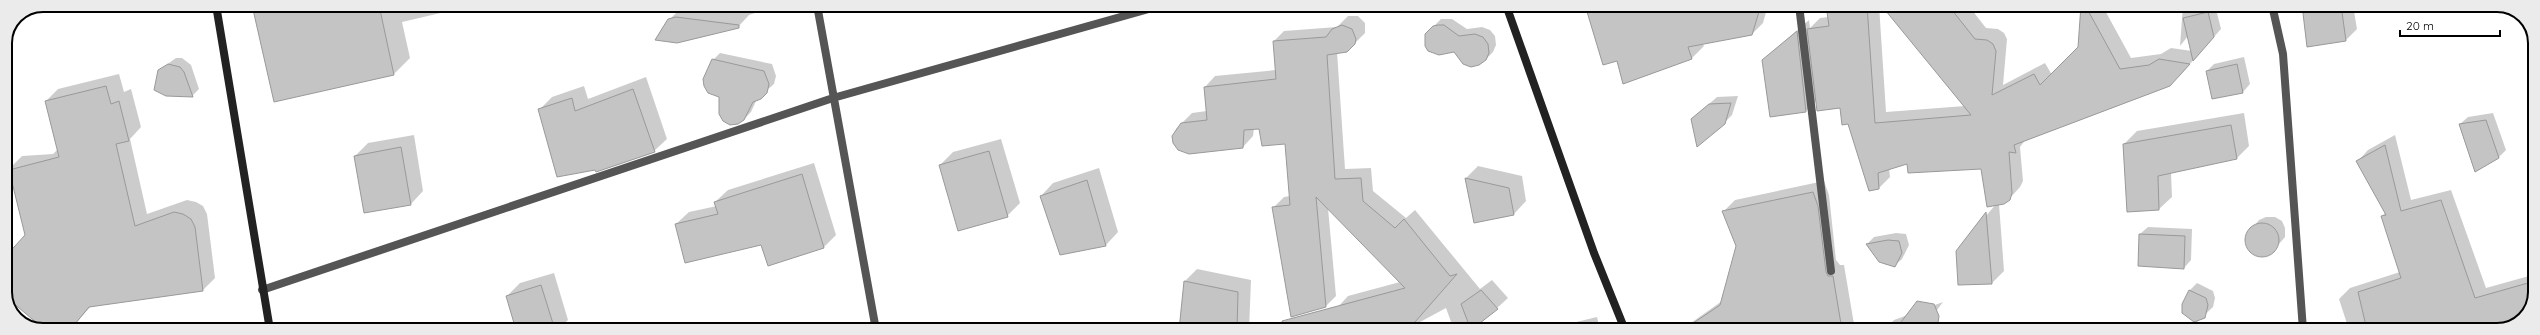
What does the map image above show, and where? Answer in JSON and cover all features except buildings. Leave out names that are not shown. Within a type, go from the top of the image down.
[{"type":"main road","points":[[217,12],[269,323]]},
{"type":"main road","points":[[1508,12],[1594,253],[1622,323]]},
{"type":"street","points":[[818,12],[875,323]]},
{"type":"street","points":[[262,290],[833,98],[1138,12]]},
{"type":"street","points":[[1800,12],[1831,271]]},
{"type":"street","points":[[2274,12],[2283,54],[2302,323]]}]
